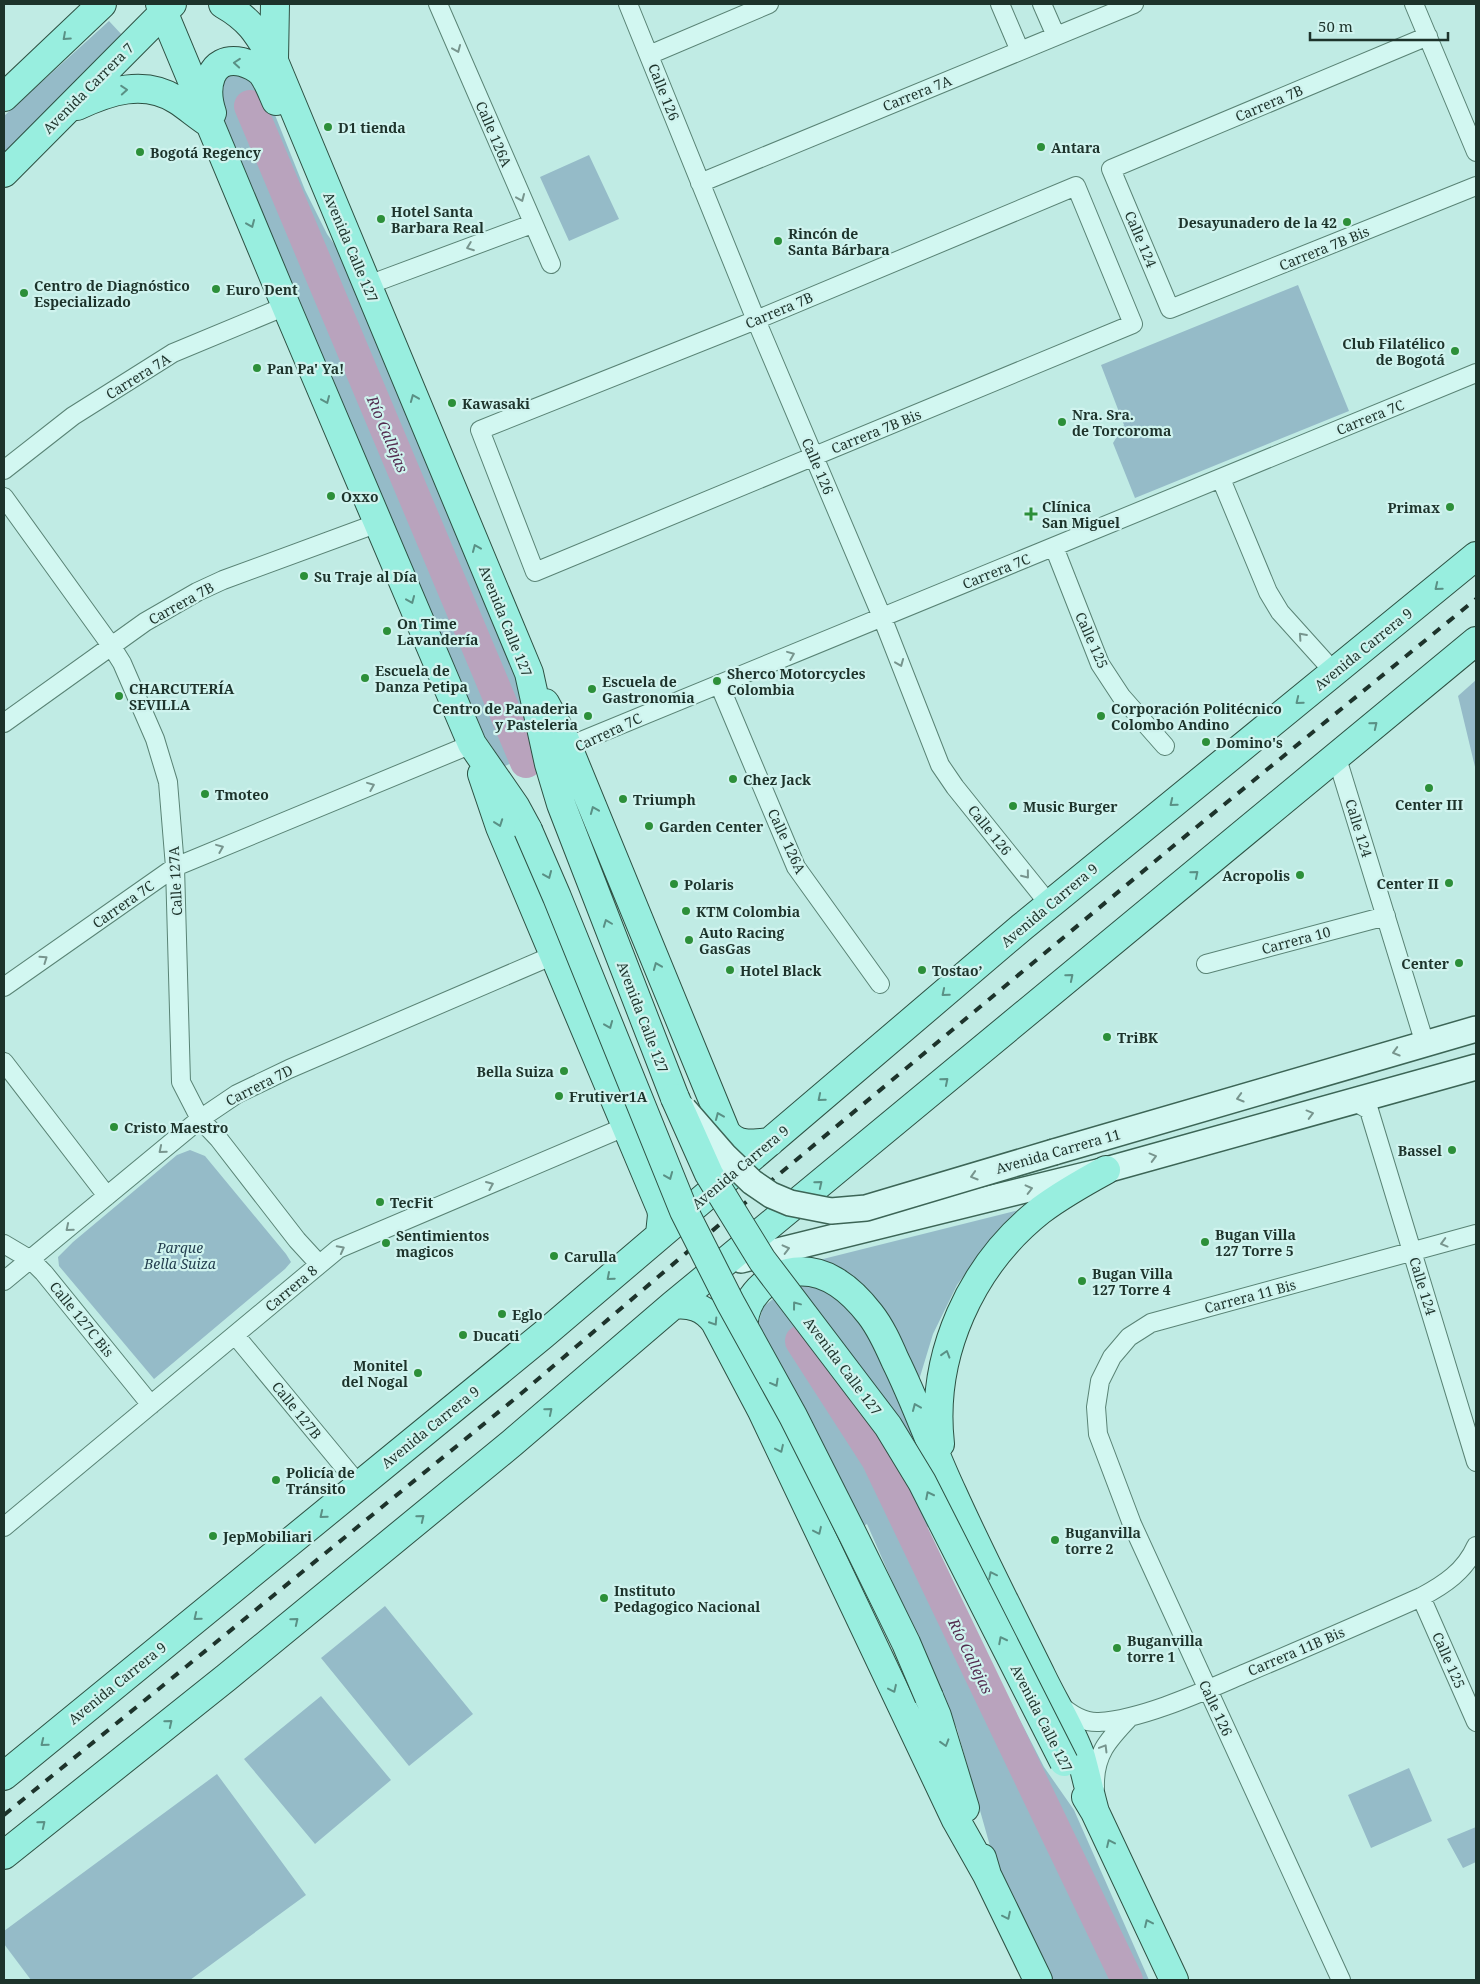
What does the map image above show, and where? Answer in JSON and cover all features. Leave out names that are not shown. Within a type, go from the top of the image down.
[{"type":"main road","points":[[4,97],[102,4]]},
{"type":"main road","name":"Avenida Calle 127","points":[[223,4],[238,12],[255,28],[274,61],[368,285],[529,673],[549,764],[561,804],[675,1098],[709,1174],[762,1260],[873,1405],[906,1453],[1064,1762],[1095,1812],[1171,1976]]},
{"type":"main road","points":[[274,61],[275,4]]},
{"type":"main road","points":[[165,7],[209,124],[472,744],[500,827],[661,1209],[660,1234]]},
{"type":"main road","name":"Avenida Carrera 7","points":[[4,173],[165,7]]},
{"type":"main road","points":[[233,179],[208,100],[207,90],[209,78],[214,70],[220,65],[237,61],[261,72],[313,188],[351,247]]},
{"type":"main road","points":[[63,114],[100,95],[120,89],[144,90],[159,92],[176,99],[209,124]]},
{"type":"main road","name":"Avenida Carrera 9","points":[[4,1776],[543,1335],[1049,904],[1476,556]]},
{"type":"main road","points":[[4,1854],[304,1614],[512,1443],[672,1305],[1336,755],[1476,642]]},
{"type":"main road","points":[[529,673],[569,750],[726,1132],[733,1140],[740,1143],[770,1142]]},
{"type":"main road","points":[[472,744],[515,806],[528,830],[684,1211],[730,1302],[793,1416],[906,1643],[937,1716],[987,1876]]},
{"type":"main road","name":"Avenida Carrera 11","points":[[675,1098],[724,1156],[752,1182],[771,1195],[790,1203],[822,1210],[866,1208],[1476,1029]]},
{"type":"main road","name":"Avenida Carrera 11","points":[[722,1265],[1106,1170],[1367,1102],[1476,1067]]},
{"type":"main road","points":[[942,1468],[938,1402],[943,1365],[954,1329],[970,1295],[990,1264],[1014,1235],[1041,1210],[1072,1189],[1106,1170]]},
{"type":"main road","points":[[762,1411],[742,1336],[744,1316],[748,1304],[763,1285],[779,1275],[798,1271],[812,1271],[826,1276],[839,1283],[853,1295],[870,1314],[884,1336],[963,1516],[1080,1756],[1095,1812]]},
{"type":"main road","points":[[672,1305],[693,1305],[704,1310],[711,1317],[762,1411],[921,1749],[1038,1980]]},
{"type":"street","name":"Calle 126A","points":[[438,4],[551,264]]},
{"type":"street","name":"Calle 126","points":[[628,4],[756,320],[882,618],[940,765],[955,787],[1049,904]]},
{"type":"street","points":[[649,55],[769,4]]},
{"type":"street","points":[[1000,4],[1020,51]]},
{"type":"street","points":[[1042,4],[1056,36]]},
{"type":"street","name":"Carrera 7A","points":[[700,183],[1134,4]]},
{"type":"street","points":[[1414,4],[1476,152]]},
{"type":"street","name":"Carrera 7B","points":[[1111,169],[1428,36]]},
{"type":"street","name":"Calle 124","points":[[1111,169],[1170,309]]},
{"type":"street","name":"Carrera 7B","points":[[535,572],[480,430],[756,320],[1076,186],[1134,324]]},
{"type":"street","name":"Carrera 7B Bis","points":[[1170,309],[1476,186]]},
{"type":"street","points":[[368,285],[532,224]]},
{"type":"street","name":"Carrera 7A","points":[[4,470],[73,416],[173,353],[286,306]]},
{"type":"street","name":"Carrera 7B Bis","points":[[535,572],[1134,324]]},
{"type":"street","name":"Carrera 7C","points":[[561,804],[560,767],[569,750],[581,741],[1476,373]]},
{"type":"street","points":[[1221,479],[1268,592],[1280,612],[1334,672]]},
{"type":"street","name":"Calle 127A","points":[[4,497],[122,663],[152,731],[168,782],[175,867],[181,1082],[200,1119],[218,1138],[297,1240],[319,1264]]},
{"type":"street","name":"Carrera 7B","points":[[4,722],[145,622],[197,592],[223,580],[378,523]]},
{"type":"street","name":"Calle 125","points":[[1054,547],[1100,664],[1121,696],[1165,746]]},
{"type":"street","name":"Calle 126A","points":[[719,684],[796,867],[880,984]]},
{"type":"street","name":"Carrera 7C","points":[[4,987],[175,867],[472,744]]},
{"type":"street","name":"Calle 124","points":[[1336,755],[1424,1044]]},
{"type":"street","name":"Carrera 10","points":[[1206,964],[1386,916]]},
{"type":"street","name":"Carrera 7D","points":[[4,1281],[200,1119],[237,1094],[289,1069],[554,955]]},
{"type":"street","points":[[4,1062],[107,1196]]},
{"type":"street","name":"Calle 124","points":[[1367,1102],[1476,1462]]},
{"type":"street","name":"Carrera 8","points":[[4,1527],[338,1250],[626,1126]]},
{"type":"street","name":"Carrera 11 Bis","points":[[1098,1434],[1096,1407],[1100,1381],[1112,1357],[1129,1337],[1151,1322],[1476,1234]]},
{"type":"street","name":"Calle 127C Bis","points":[[4,1244],[31,1260],[55,1285],[152,1405]]},
{"type":"street","name":"Calle 127B","points":[[235,1335],[359,1485]]},
{"type":"street","name":"Calle 126","points":[[1098,1434],[1132,1524],[1342,1980]]},
{"type":"street","name":"Carrera 11B Bis","points":[[1052,1697],[1070,1713],[1086,1721],[1098,1722],[1129,1718],[1208,1690],[1421,1598],[1441,1587],[1458,1573],[1472,1556],[1476,1546]]},
{"type":"street","name":"Calle 125","points":[[1421,1598],[1476,1722]]},
{"type":"street","name":"Carrera 11B Bis","points":[[1095,1812],[1094,1772],[1098,1758],[1111,1736],[1129,1718]]},
{"type":"green space","points":[[109,21],[123,36],[4,154],[4,116]]},
{"type":"green space","points":[[233,67],[260,84],[275,115],[305,190],[327,234],[349,265],[521,685],[530,755],[505,766],[482,732],[447,669],[222,118],[218,78]]},
{"type":"green space","points":[[589,155],[619,219],[569,241],[540,177]]},
{"type":"green space","points":[[1298,285],[1349,411],[1135,498],[1113,443],[1124,425],[1101,365]]},
{"type":"green space","points":[[1476,680],[1476,771],[1458,696]]},
{"type":"green space","name":"Parque Bella Suiza","points":[[190,1150],[205,1156],[291,1262],[154,1379],[59,1266],[58,1257],[73,1242],[177,1155]]},
{"type":"green space","points":[[1019,1210],[987,1244],[957,1285],[933,1334],[919,1380],[811,1262]]},
{"type":"green space","points":[[793,1283],[820,1286],[854,1307],[880,1347],[949,1513],[923,1530],[1044,1767],[1074,1810],[1149,1980],[1047,1980],[992,1853],[957,1729],[867,1524],[840,1540],[760,1377],[755,1336],[763,1307]]},
{"type":"green space","points":[[385,1606],[473,1714],[409,1766],[321,1658]]},
{"type":"green space","points":[[321,1696],[391,1780],[315,1844],[244,1759]]},
{"type":"green space","points":[[1409,1768],[1432,1821],[1371,1848],[1348,1795]]},
{"type":"green space","points":[[217,1774],[306,1895],[190,1980],[31,1980],[4,1944],[4,1931]]},
{"type":"green space","points":[[1476,1827],[1476,1862],[1463,1868],[1447,1839]]},
{"type":"waterway","name":"Río Callejas","points":[[250,106],[526,762]]},
{"type":"waterway","name":"Río Callejas","points":[[801,1341],[877,1459],[1127,1980]]},
{"type":"railway","points":[[4,1815],[517,1397],[766,1185],[1177,843],[1476,599]]},
{"type":"place","name":"D1 tienda","points":[[328,127]]},
{"type":"place","name":"Antara","points":[[1041,147]]},
{"type":"place","name":"Bogotá Regency","points":[[140,152]]},
{"type":"place","name":"Hotel Santa Barbara Real","points":[[381,219]]},
{"type":"place","name":"Desayunadero de la 42","points":[[1347,222]]},
{"type":"place","name":"Rincón de Santa Bárbara","points":[[778,241]]},
{"type":"place","name":"Euro Dent","points":[[216,289]]},
{"type":"place","name":"Centro de Diagnóstico Especializado","points":[[24,293]]},
{"type":"place","name":"Club Filatélico de Bogotá","points":[[1455,351]]},
{"type":"place","name":"Pan Pa' Ya!","points":[[257,368]]},
{"type":"place","name":"Kawasaki","points":[[452,403]]},
{"type":"place","name":"Nra. Sra. de Torcoroma","points":[[1062,422]]},
{"type":"place","name":"Oxxo","points":[[331,496]]},
{"type":"place","name":"Primax","points":[[1450,507]]},
{"type":"place","name":"Clínica San Miguel","points":[[1031,514]]},
{"type":"place","name":"Su Traje al Día","points":[[304,576]]},
{"type":"place","name":"On Time Lavandería","points":[[387,631]]},
{"type":"place","name":"Escuela de Danza Petipa","points":[[365,678]]},
{"type":"place","name":"Sherco Motorcycles Colombia","points":[[717,681]]},
{"type":"place","name":"Escuela de Gastronomia","points":[[592,689]]},
{"type":"place","name":"CHARCUTERÍA SEVILLA","points":[[119,696]]},
{"type":"place","name":"Centro de Panaderia y Pasteleria","points":[[588,716]]},
{"type":"place","name":"Corporación Politécnico Colombo Andino","points":[[1101,716]]},
{"type":"place","name":"Domino's","points":[[1206,742]]},
{"type":"place","name":"Chez Jack","points":[[733,779]]},
{"type":"place","name":"Center III","points":[[1429,788]]},
{"type":"place","name":"Tmoteo","points":[[205,794]]},
{"type":"place","name":"Triumph","points":[[623,799]]},
{"type":"place","name":"Music Burger","points":[[1013,806]]},
{"type":"place","name":"Garden Center","points":[[649,826]]},
{"type":"place","name":"Acropolis","points":[[1300,875]]},
{"type":"place","name":"Center II","points":[[1449,883]]},
{"type":"place","name":"Polaris","points":[[674,884]]},
{"type":"place","name":"KTM Colombia","points":[[686,911]]},
{"type":"place","name":"Auto Racing GasGas","points":[[689,940]]},
{"type":"place","name":"Center","points":[[1459,963]]},
{"type":"place","name":"Hotel Black","points":[[730,970]]},
{"type":"place","name":"Tostao’","points":[[922,970]]},
{"type":"place","name":"TriBK","points":[[1107,1037]]},
{"type":"place","name":"Bella Suiza","points":[[564,1071]]},
{"type":"place","name":"Frutiver1A","points":[[559,1096]]},
{"type":"place","name":"Cristo Maestro","points":[[114,1127]]},
{"type":"place","name":"Bassel","points":[[1452,1150]]},
{"type":"place","name":"TecFit","points":[[380,1202]]},
{"type":"place","name":"Bugan Villa 127 Torre 5","points":[[1205,1242]]},
{"type":"place","name":"Sentimientos magicos","points":[[386,1243]]},
{"type":"place","name":"Carulla","points":[[554,1256]]},
{"type":"place","name":"Bugan Villa 127 Torre 4","points":[[1082,1281]]},
{"type":"place","name":"Eglo","points":[[502,1314]]},
{"type":"place","name":"Ducati","points":[[463,1335]]},
{"type":"place","name":"Monitel del Nogal","points":[[418,1373]]},
{"type":"place","name":"Policía de Tránsito","points":[[276,1480]]},
{"type":"place","name":"JepMobiliari","points":[[213,1536]]},
{"type":"place","name":"Buganvilla torre 2","points":[[1055,1540]]},
{"type":"place","name":"Instituto Pedagogico Nacional","points":[[604,1598]]},
{"type":"place","name":"Buganvilla torre 1","points":[[1117,1648]]}]
